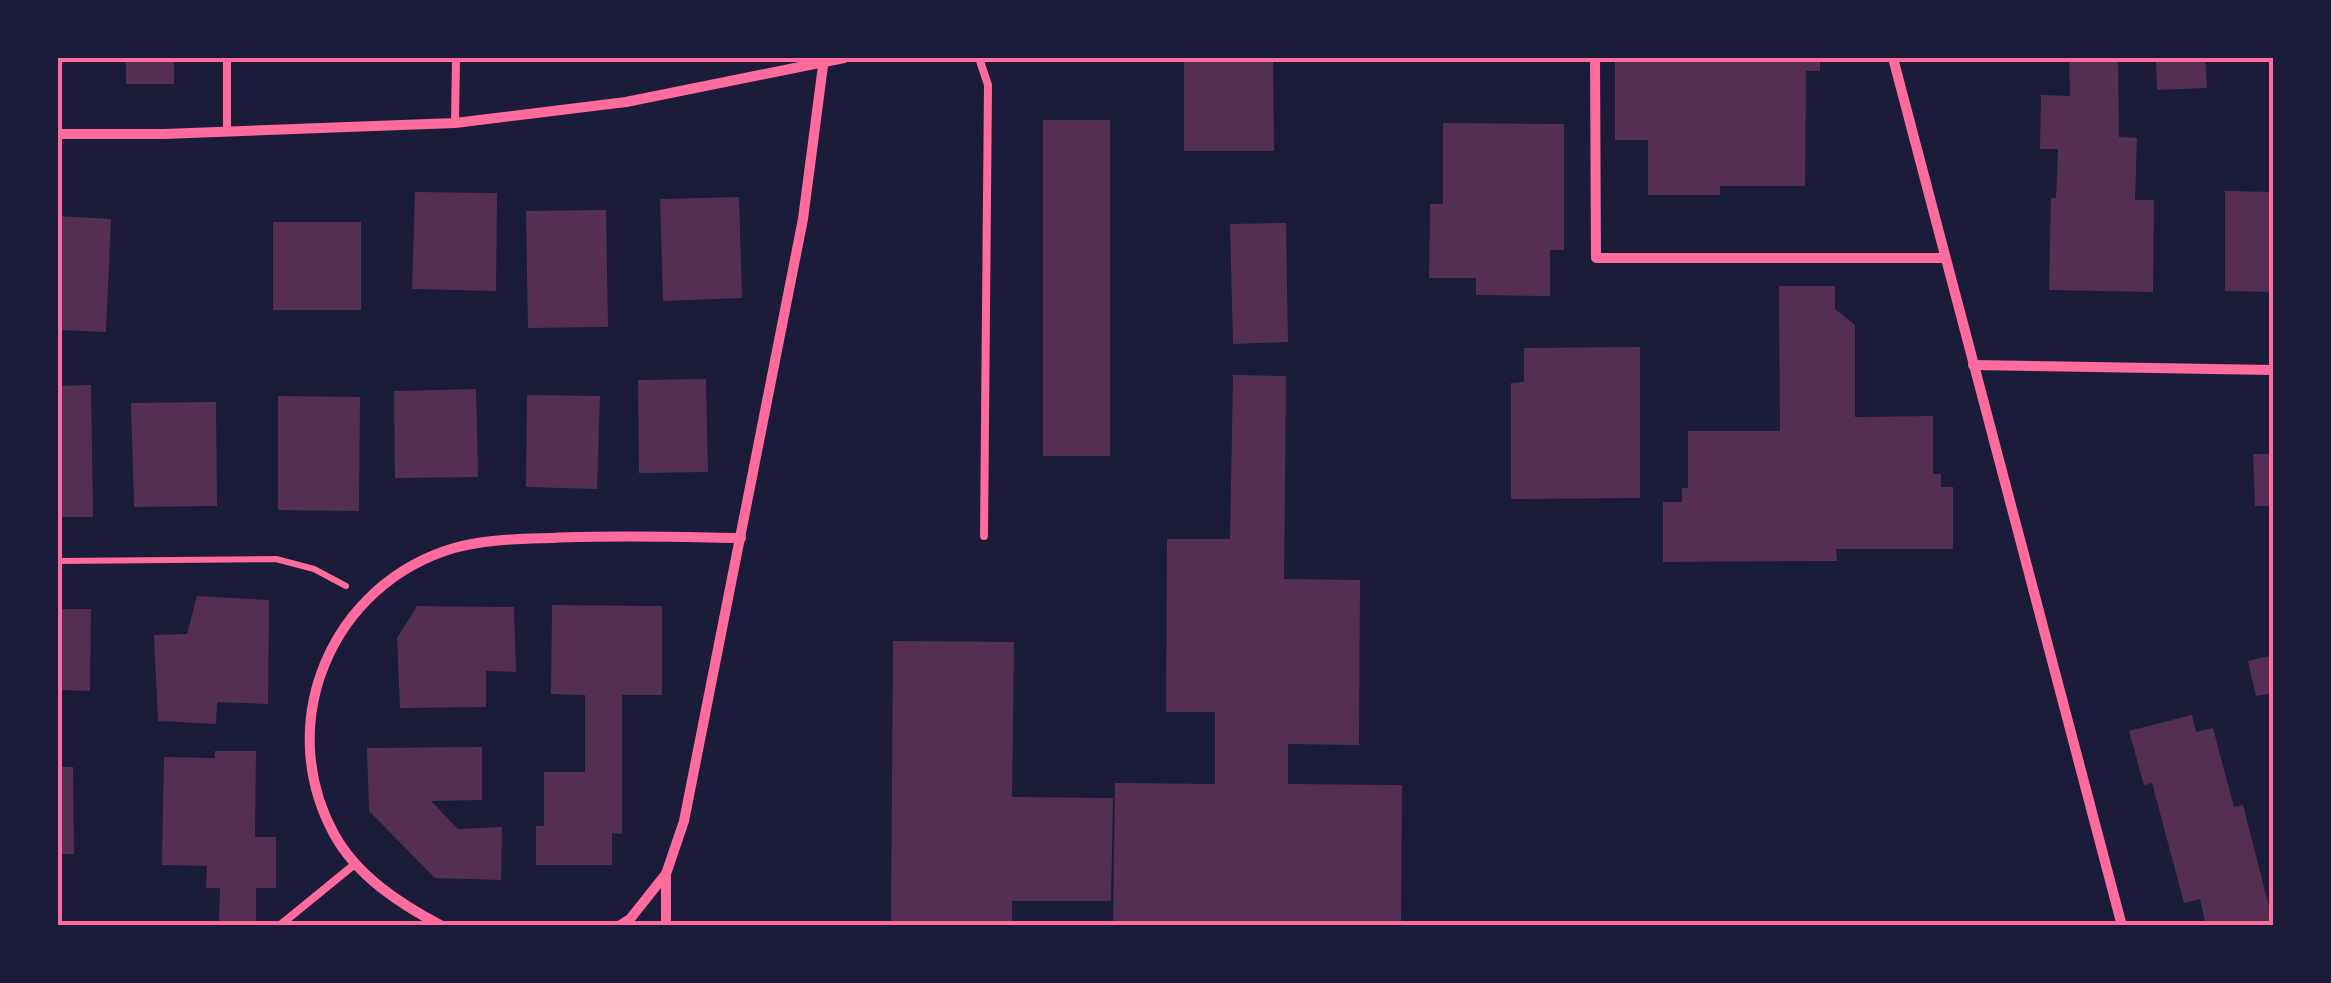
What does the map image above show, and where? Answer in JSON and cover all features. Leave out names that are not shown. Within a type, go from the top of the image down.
[{"type":"street","points":[[58,134],[456,123],[626,102],[844,58]]},
{"type":"street","points":[[1595,58],[1596,258],[1944,258]]},
{"type":"street","points":[[1893,58],[2122,926]]},
{"type":"street","points":[[666,926],[666,874],[684,822],[742,538],[803,219],[824,60]]},
{"type":"street","points":[[1973,365],[2274,370]]},
{"type":"street","points":[[442,926],[387,892],[355,864],[335,836],[321,805],[311,760],[309,716],[320,671],[341,630],[370,598],[408,568],[454,548],[500,540],[613,535],[742,538]]},
{"type":"street","points":[[619,926],[630,919],[666,874]]},
{"type":"lane","points":[[227,58],[227,132]]},
{"type":"lane","points":[[456,58],[456,123]]},
{"type":"lane","points":[[979,58],[988,85],[984,536]]},
{"type":"lane","points":[[279,926],[355,864]]},
{"type":"path","points":[[58,561],[276,559],[314,569],[370,598]]},
{"type":"building","points":[[126,58],[174,58],[174,84],[126,84]]},
{"type":"building","points":[[1184,58],[1273,58],[1274,151],[1184,151]]},
{"type":"building","points":[[1615,58],[1820,58],[1820,71],[1806,71],[1805,186],[1720,186],[1720,195],[1648,195],[1648,140],[1615,140]]},
{"type":"building","points":[[2069,58],[2118,58],[2119,137],[2137,138],[2135,200],[2154,200],[2153,292],[2049,290],[2051,198],[2056,198],[2058,149],[2040,149],[2041,95],[2070,96]]},
{"type":"building","points":[[2156,58],[2205,58],[2207,88],[2157,90]]},
{"type":"building","points":[[1043,120],[1110,120],[1110,456],[1043,456]]},
{"type":"building","points":[[1443,123],[1564,124],[1564,250],[1550,250],[1550,296],[1476,295],[1476,278],[1429,278],[1430,204],[1443,204]]},
{"type":"building","points":[[2225,191],[2274,192],[2274,292],[2225,291]]},
{"type":"building","points":[[415,192],[497,193],[496,291],[412,289]]},
{"type":"building","points":[[739,197],[742,298],[663,301],[660,199]]},
{"type":"building","points":[[606,210],[608,327],[528,328],[526,211]]},
{"type":"building","points":[[58,216],[111,219],[106,332],[58,330]]},
{"type":"building","points":[[273,222],[361,222],[361,310],[273,310]]},
{"type":"building","points":[[1286,223],[1288,342],[1233,344],[1230,224]]},
{"type":"building","points":[[1779,286],[1835,286],[1835,309],[1855,325],[1855,417],[1933,416],[1933,474],[1941,474],[1941,487],[1953,487],[1953,549],[1836,549],[1837,561],[1663,562],[1663,502],[1682,502],[1682,488],[1688,488],[1688,431],[1780,431]]},
{"type":"building","points":[[1640,347],[1640,498],[1511,499],[1511,383],[1524,382],[1524,348]]},
{"type":"building","points":[[1233,375],[1286,376],[1284,579],[1360,580],[1359,745],[1288,744],[1288,784],[1402,785],[1401,926],[1113,926],[1115,783],[1215,784],[1215,712],[1166,712],[1167,539],[1230,539]]},
{"type":"building","points":[[706,379],[708,472],[639,473],[638,380]]},
{"type":"building","points":[[91,385],[93,517],[58,517],[58,386]]},
{"type":"building","points":[[476,389],[478,477],[395,478],[394,391]]},
{"type":"building","points":[[527,395],[600,396],[597,489],[526,487]]},
{"type":"building","points":[[278,396],[360,397],[359,511],[278,510]]},
{"type":"building","points":[[216,402],[217,506],[134,507],[131,403]]},
{"type":"building","points":[[2253,454],[2274,454],[2274,506],[2255,506]]},
{"type":"building","points":[[197,596],[269,600],[268,704],[217,702],[216,724],[158,721],[154,635],[187,634]]},
{"type":"building","points":[[552,605],[662,606],[662,695],[622,695],[622,834],[612,833],[612,865],[536,865],[536,826],[544,826],[544,772],[585,772],[585,695],[551,694]]},
{"type":"building","points":[[417,606],[514,607],[516,672],[486,671],[486,707],[400,708],[397,638]]},
{"type":"building","points":[[58,609],[91,609],[90,691],[58,690]]},
{"type":"building","points":[[893,641],[1014,642],[1012,797],[1113,798],[1111,901],[1012,901],[1012,926],[891,926]]},
{"type":"building","points":[[2274,655],[2274,693],[2256,696],[2248,661]]},
{"type":"building","points":[[2192,715],[2196,732],[2213,728],[2234,807],[2243,805],[2274,926],[2206,926],[2200,899],[2184,903],[2152,783],[2144,785],[2129,731]]},
{"type":"building","points":[[482,747],[482,800],[431,801],[458,829],[502,827],[501,880],[435,878],[369,811],[367,748]]},
{"type":"building","points":[[215,751],[256,751],[255,837],[276,837],[276,888],[256,888],[256,926],[219,926],[220,888],[206,888],[207,866],[162,865],[164,757],[215,758]]},
{"type":"building","points":[[58,767],[73,767],[74,854],[58,854]]}]
